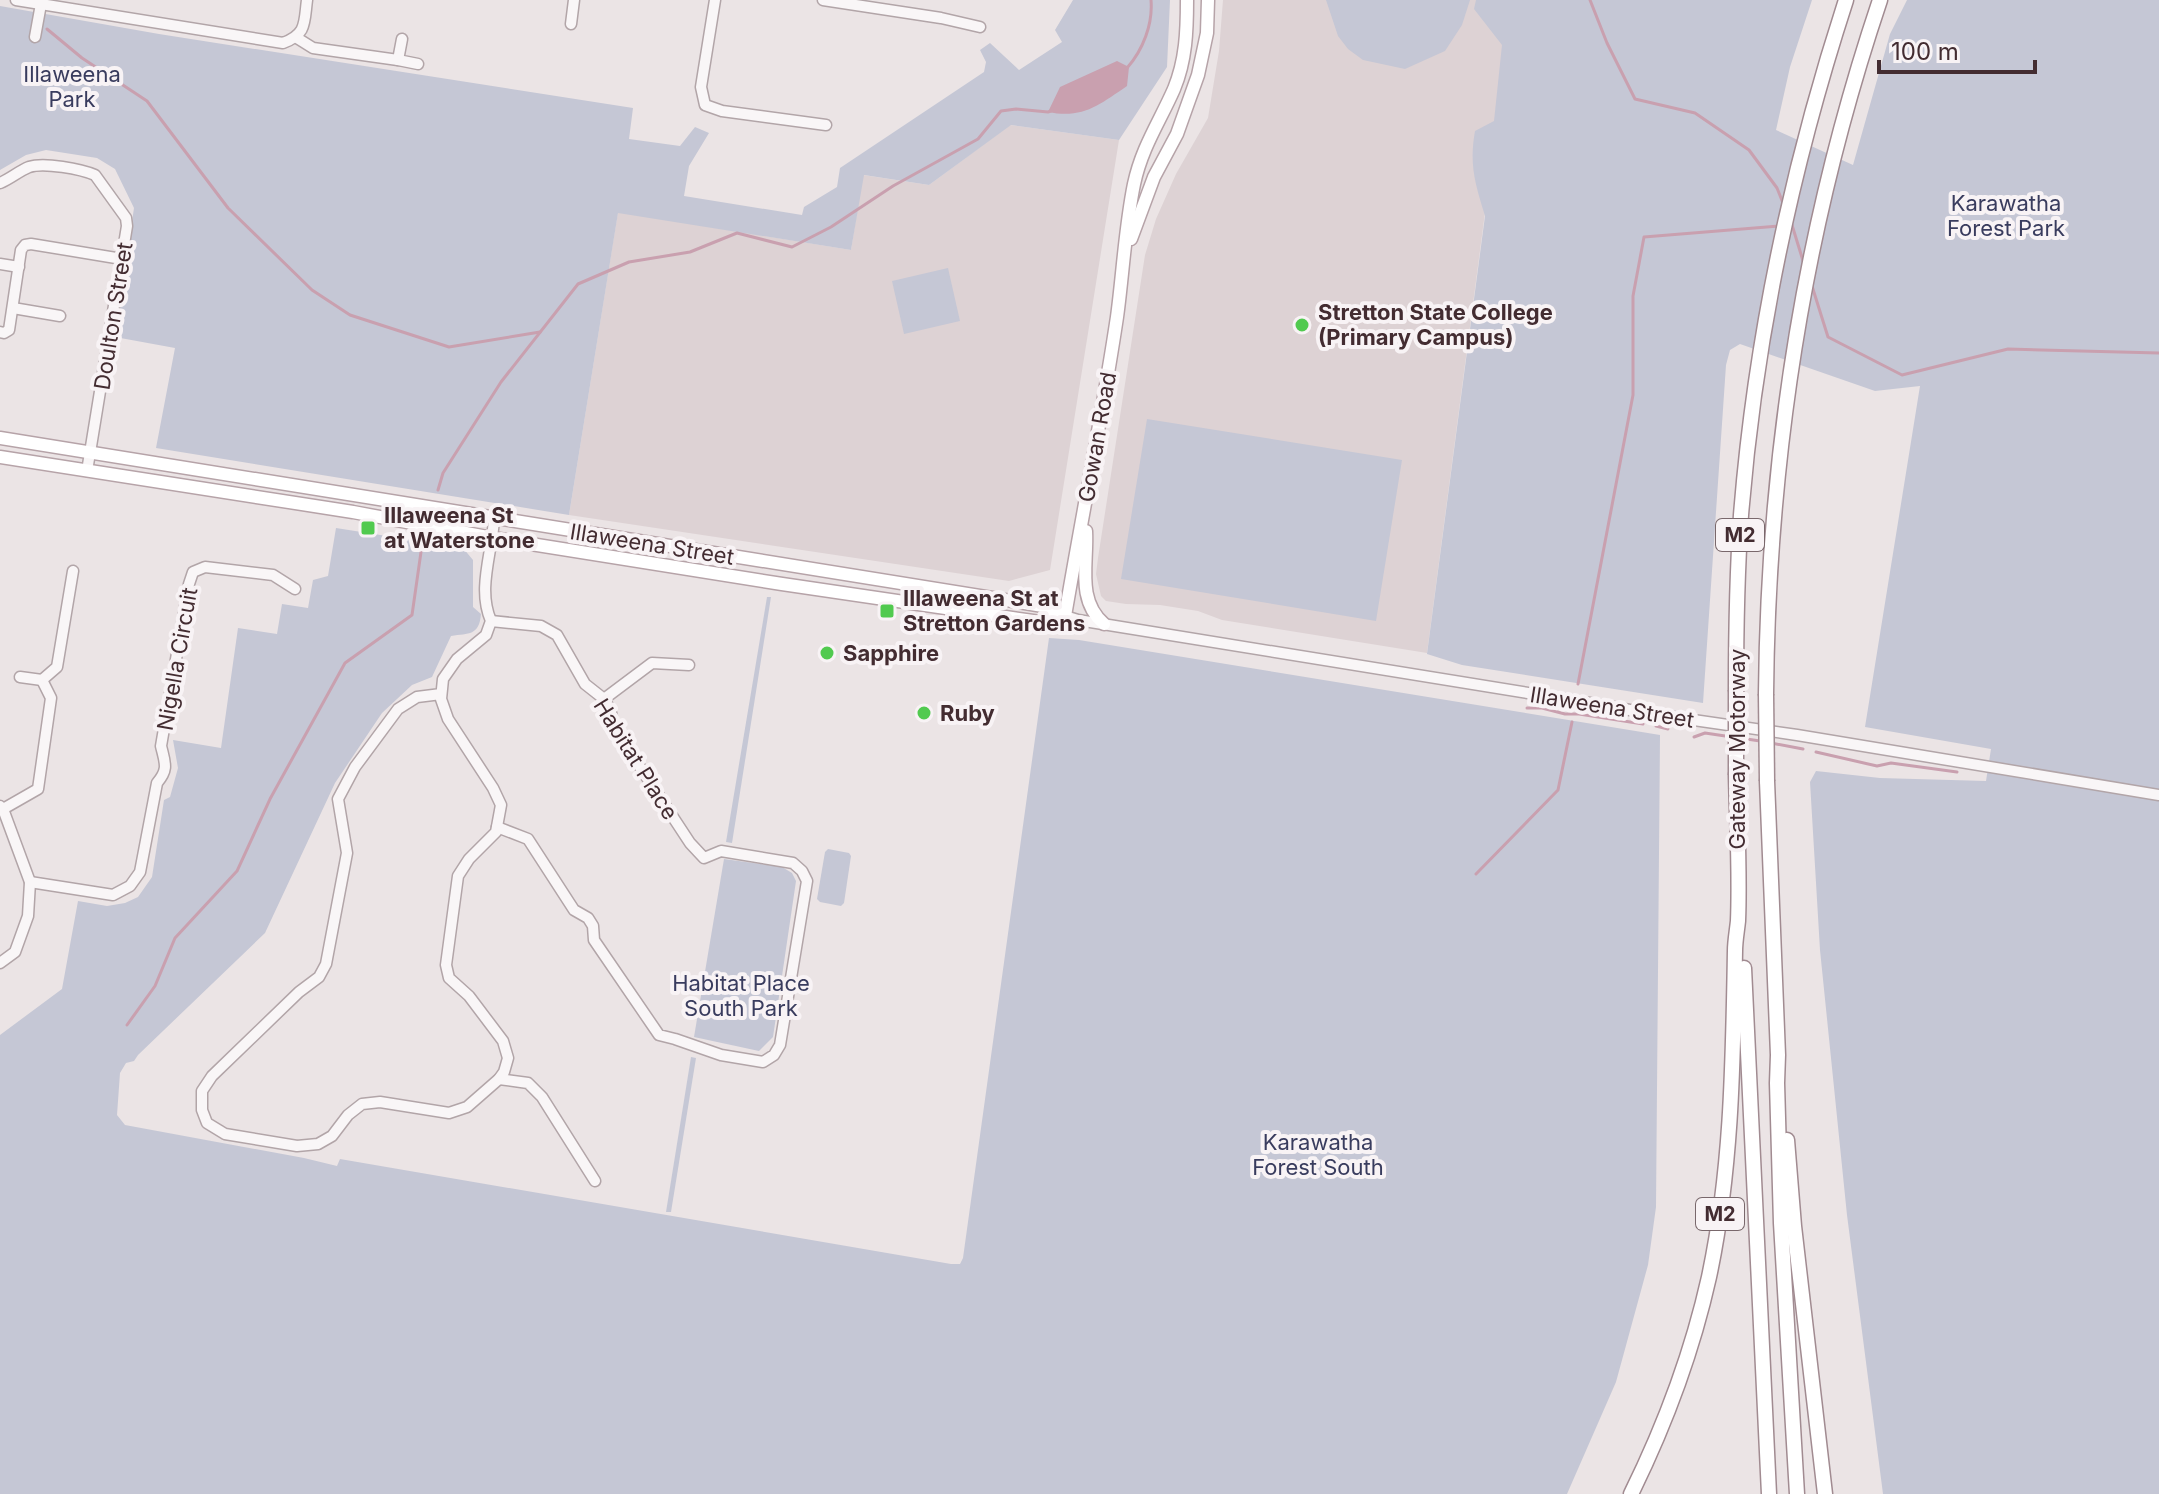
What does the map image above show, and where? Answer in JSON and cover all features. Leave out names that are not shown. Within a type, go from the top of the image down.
[{"type":"highway","name":"Gateway Motorway","points":[[1631,1494],[1661,1429],[1696,1328],[1716,1240],[1727,1167],[1738,920],[1736,690],[1741,518],[1757,381],[1783,235],[1810,120],[1846,0]]},
{"type":"highway","name":"Gateway Motorway","points":[[1797,1494],[1781,1239],[1778,1055],[1767,781],[1767,644],[1773,524],[1789,386],[1815,237],[1841,128],[1880,0]]},
{"type":"highway","points":[[1738,920],[1744,945],[1769,1494]]},
{"type":"highway","points":[[1778,1055],[1784,1082],[1794,1226],[1825,1494]]},
{"type":"main road","name":"Gowan Road","points":[[1065,616],[1104,399],[1135,177],[1146,144],[1174,89],[1181,68],[1187,32],[1187,0]]},
{"type":"main road","name":"Gowan Road","points":[[1125,257],[1154,177],[1177,134],[1198,75],[1207,33],[1208,0]]},
{"type":"main road","name":"Illaweena Street","points":[[0,438],[1043,606],[1065,616]]},
{"type":"main road","name":"Illaweena Street","points":[[0,457],[782,584],[1040,622],[1065,616]]},
{"type":"main road","points":[[1085,508],[1086,592],[1095,614],[1104,624]]},
{"type":"main road","points":[[585,534],[592,553]]},
{"type":"main road","points":[[782,584],[785,566]]},
{"type":"street","points":[[16,0],[283,43],[297,38],[303,26],[307,0]]},
{"type":"street","points":[[571,24],[574,0]]},
{"type":"street","points":[[715,0],[701,87],[705,105],[722,111],[826,125]]},
{"type":"street","points":[[823,0],[980,27]]},
{"type":"street","points":[[35,37],[41,4]]},
{"type":"street","points":[[297,38],[313,48],[418,64]]},
{"type":"street","points":[[398,60],[402,39]]},
{"type":"street","name":"Doulton Street","points":[[0,183],[32,166],[87,172],[95,175],[126,218],[87,471]]},
{"type":"street","points":[[0,332],[9,330],[21,250],[25,245],[122,259]]},
{"type":"street","points":[[0,264],[19,267]]},
{"type":"street","points":[[13,308],[60,316]]},
{"type":"street","points":[[441,694],[417,697],[398,709],[355,767],[338,799],[347,853],[326,964],[319,977],[299,992],[212,1076],[202,1091],[202,1110],[207,1123],[225,1134],[297,1146],[318,1144],[332,1136],[348,1115],[362,1104],[380,1102],[449,1113],[467,1107],[499,1079],[508,1058],[503,1041],[469,996],[449,978],[446,965],[458,876],[469,859],[496,832],[501,805],[448,719],[441,699],[443,679],[457,659],[486,635],[491,621],[485,607],[484,592],[494,519]]},
{"type":"street","name":"Nigella Circuit","points":[[30,882],[113,895],[130,886],[140,872],[157,783],[166,765],[161,746],[193,572],[205,567],[273,575],[295,589]]},
{"type":"street","points":[[20,677],[42,680],[57,667],[73,571]]},
{"type":"street","name":"Illaweena Street","points":[[1065,616],[2159,795]]},
{"type":"street","name":"Habitat Place","points":[[491,621],[541,626],[557,635],[585,684],[604,699],[615,729],[690,843],[704,858],[721,851],[793,863],[802,871],[807,881],[780,1045],[774,1055],[763,1062],[721,1055],[659,1035],[594,940],[593,926],[588,918],[574,910],[528,839],[497,827]]},
{"type":"street","points":[[604,699],[652,663],[689,665]]},
{"type":"street","points":[[0,963],[15,952],[28,916],[30,882],[2,808],[38,789],[51,698],[42,680]]},
{"type":"street","points":[[499,1079],[528,1083],[542,1097],[595,1181]]},
{"type":"shaded area","name":"Stretton State College (Primary Campus)","points":[[1223,0],[1513,0],[1427,653],[1222,620],[1198,611],[1106,601],[1101,596],[1096,574],[1098,558],[1145,255],[1156,219],[1176,174],[1208,118],[1219,51]]},
{"type":"shaded area","points":[[1117,61],[1129,67],[1127,86],[1081,112],[1048,112],[1060,87]]},
{"type":"shaded area","points":[[1010,125],[1119,140],[1050,570],[1009,581],[569,515],[618,212],[851,250],[863,175],[929,185]]},
{"type":"green space","name":"Illaweena Park","points":[[1073,0],[1170,0],[1167,67],[1119,140],[1011,125],[929,185],[864,175],[851,250],[618,213],[569,515],[156,448],[175,348],[115,337],[134,208],[115,169],[97,158],[46,150],[26,155],[0,170],[0,6],[633,108],[629,139],[680,146],[695,127],[709,133],[689,166],[684,196],[802,215],[804,207],[837,187],[840,168],[984,72],[986,62],[980,50],[990,43],[1019,70],[1062,42],[1055,30]]},
{"type":"green space","points":[[1326,0],[1470,0],[1462,25],[1445,51],[1405,69],[1363,60],[1348,49],[1338,36]]},
{"type":"green space","name":"Karawatha Forest Park","points":[[1476,0],[1812,0],[1790,67],[1776,130],[1853,165],[1890,34],[1907,0],[2159,0],[2159,1494],[1883,1494],[1847,1215],[1820,950],[1810,782],[1816,771],[1880,778],[1986,781],[1991,749],[1865,727],[1920,386],[1875,391],[1740,344],[1730,350],[1726,365],[1703,703],[1462,665],[1427,654],[1485,216],[1474,174],[1473,143],[1475,131],[1494,121],[1502,45],[1474,9]]},
{"type":"green space","points":[[948,268],[960,321],[904,334],[892,281]]},
{"type":"green space","points":[[1147,419],[1402,460],[1376,621],[1121,579]]},
{"type":"green space","name":"Karawatha Forest South","points":[[336,528],[463,548],[473,560],[473,607],[481,614],[480,621],[472,632],[451,636],[432,677],[412,685],[382,713],[335,783],[265,933],[134,1061],[126,1063],[120,1073],[117,1115],[125,1125],[337,1166],[340,1159],[960,1264],[1049,638],[1079,640],[1660,735],[1656,1207],[1648,1265],[1616,1382],[1567,1494],[0,1494],[0,1035],[62,989],[78,901],[107,906],[125,903],[138,897],[152,877],[164,800],[170,797],[178,768],[173,740],[221,748],[238,628],[277,634],[282,604],[308,608],[313,580],[328,576]]},
{"type":"green space","points":[[767,597],[771,597],[732,843],[726,842]]},
{"type":"green space","points":[[828,849],[851,856],[841,906],[817,899]]},
{"type":"green space","name":"Habitat Place South Park","points":[[724,859],[782,867],[792,873],[796,881],[773,1037],[759,1051],[694,1037]]},
{"type":"green space","points":[[691,1057],[696,1058],[671,1212],[666,1212]]},
{"type":"waterway","points":[[1127,68],[1146,36],[1151,0]]},
{"type":"waterway","points":[[1590,0],[1635,99],[1695,113],[1749,150],[1777,188],[1783,203]]},
{"type":"waterway","points":[[47,29],[82,58],[147,101],[228,208],[312,290],[350,315],[449,347],[540,332]]},
{"type":"waterway","points":[[438,490],[443,473],[501,382],[578,284],[629,262],[690,252],[737,233],[792,247],[978,139],[1001,111],[1051,111]]},
{"type":"waterway","points":[[1792,225],[1804,264]]},
{"type":"waterway","points":[[1578,684],[1633,395],[1633,296],[1644,237],[1779,226]]},
{"type":"waterway","points":[[1812,286],[1828,337],[1902,375],[2008,349],[2159,353]]},
{"type":"waterway","points":[[127,1025],[155,986],[175,938],[237,871],[270,799],[345,663],[412,615],[422,545]]},
{"type":"waterway","points":[[1527,708],[1643,724]]},
{"type":"waterway","points":[[1476,874],[1558,790],[1572,722]]},
{"type":"waterway","points":[[1656,726],[1668,729]]},
{"type":"waterway","points":[[1694,737],[1705,733],[1732,737]]},
{"type":"waterway","points":[[1740,738],[1760,741]]},
{"type":"waterway","points":[[1771,743],[1803,749]]},
{"type":"waterway","points":[[1816,752],[1877,766],[1891,763],[1957,772]]},
{"type":"place","name":"Stretton State College (Primary Campus)","points":[[1302,325]]},
{"type":"place","name":"Illaweena St at Waterstone","points":[[368,528]]},
{"type":"place","name":"Illaweena St at Stretton Gardens","points":[[887,611]]},
{"type":"place","name":"Sapphire","points":[[827,653]]},
{"type":"place","name":"Ruby","points":[[924,713]]}]
